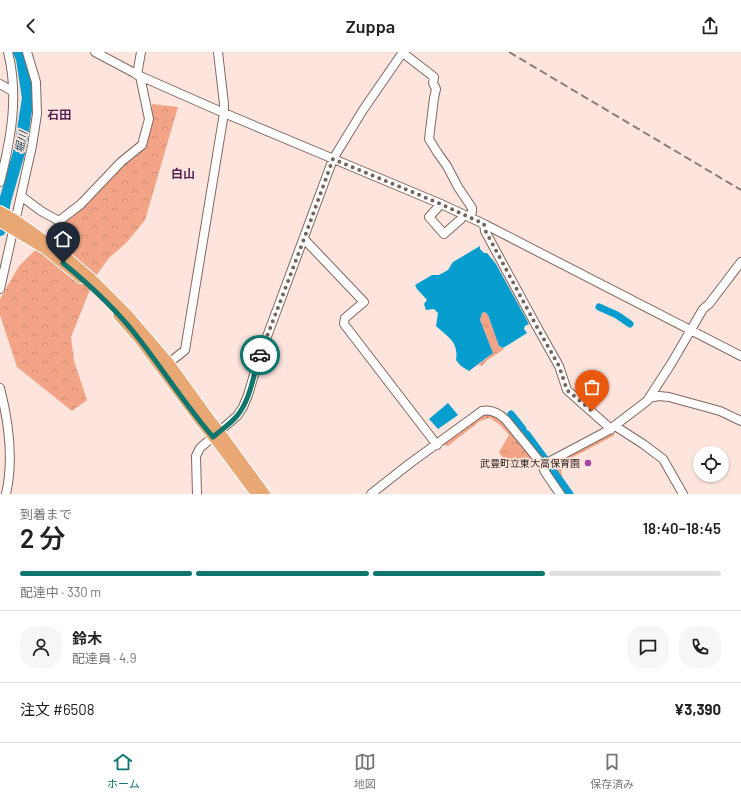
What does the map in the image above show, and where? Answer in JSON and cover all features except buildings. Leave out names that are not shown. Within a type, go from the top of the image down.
[{"type":"main road","points":[[0,211],[107,302],[139,338],[201,422],[216,434],[265,494]]},
{"type":"main road","points":[[0,222],[15,225],[58,250],[91,278],[127,314],[169,363],[208,417],[216,434],[256,494]]},
{"type":"street","points":[[0,182],[8,147],[13,114],[12,76],[8,52]]},
{"type":"street","points":[[0,289],[32,146],[37,114],[36,82],[26,52]]},
{"type":"street","points":[[95,52],[139,76],[441,204],[484,224],[741,356]]},
{"type":"street","points":[[21,196],[41,211],[59,221],[81,204],[121,162],[142,145],[149,119],[139,76],[141,52]]},
{"type":"street","points":[[169,363],[185,350],[224,113],[218,52]]},
{"type":"street","points":[[197,494],[196,456],[200,448],[237,416],[246,401],[259,358],[333,159],[363,110],[403,52],[434,77],[433,83],[436,90],[429,139],[472,208],[472,212],[461,219],[444,234],[429,217],[441,204]]},
{"type":"street","points":[[0,84],[12,91]]},
{"type":"street","points":[[484,224],[485,230],[559,366],[567,390],[613,427],[643,444],[663,459],[683,494]]},
{"type":"street","points":[[304,239],[364,302],[345,318],[344,324],[437,445]]},
{"type":"street","points":[[543,466],[613,427],[647,402],[671,364],[702,309],[709,304],[741,262]]},
{"type":"street","points":[[0,388],[10,442],[9,482],[6,494]]},
{"type":"street","points":[[649,398],[669,396],[720,411],[741,421]]},
{"type":"street","points":[[371,494],[409,464],[482,411],[487,410],[502,416],[506,420],[543,466],[545,472],[560,494]]},
{"type":"green space","points":[[152,104],[178,107],[145,220],[127,242],[109,258],[95,277],[71,337],[74,361],[87,400],[72,411],[17,367],[0,315],[0,299],[19,266],[147,141]]},
{"type":"green space","points":[[485,312],[488,315],[499,346],[504,349],[486,361],[482,366],[478,365],[493,353],[480,320],[482,313]]},
{"type":"green space","points":[[485,413],[498,416],[537,462],[536,464],[509,467],[499,452],[509,435],[500,425],[490,418],[480,421],[448,446],[441,444]]},
{"type":"green space","points":[[612,432],[615,435],[560,464],[563,480],[551,464]]},
{"type":"water","points":[[480,246],[480,249],[484,253],[487,253],[496,264],[529,324],[525,326],[524,329],[527,333],[503,348],[499,346],[488,315],[485,312],[482,313],[480,320],[493,353],[469,371],[461,366],[456,360],[456,349],[452,340],[436,326],[438,313],[434,309],[426,310],[424,304],[427,300],[415,285],[432,275],[439,275],[448,270],[453,262]]},
{"type":"water","points":[[448,403],[458,415],[438,429],[429,419]]},
{"type":"waterway","name":"堀川","points":[[0,230],[5,201],[20,149],[28,98],[22,59],[19,52]]},
{"type":"waterway","points":[[599,307],[617,315],[630,324]]},
{"type":"waterway","points":[[511,414],[523,429]]},
{"type":"waterway","points":[[527,434],[546,460]]},
{"type":"waterway","points":[[550,466],[570,494]]},
{"type":"railway","points":[[509,52],[741,190]]},
{"type":"way so far","points":[[260,355],[333,159],[441,204],[484,224],[485,230],[559,366],[567,390],[592,411]]},
{"type":"place","name":"武豊町立東大高保育園","points":[[588,463]]},
{"type":"district","name":"石田","points":[[59,115]]},
{"type":"district","name":"白山","points":[[183,174]]},
{"type":"route","points":[[63,263],[94,289],[139,338],[213,437],[237,416],[243,407],[260,355]]}]
